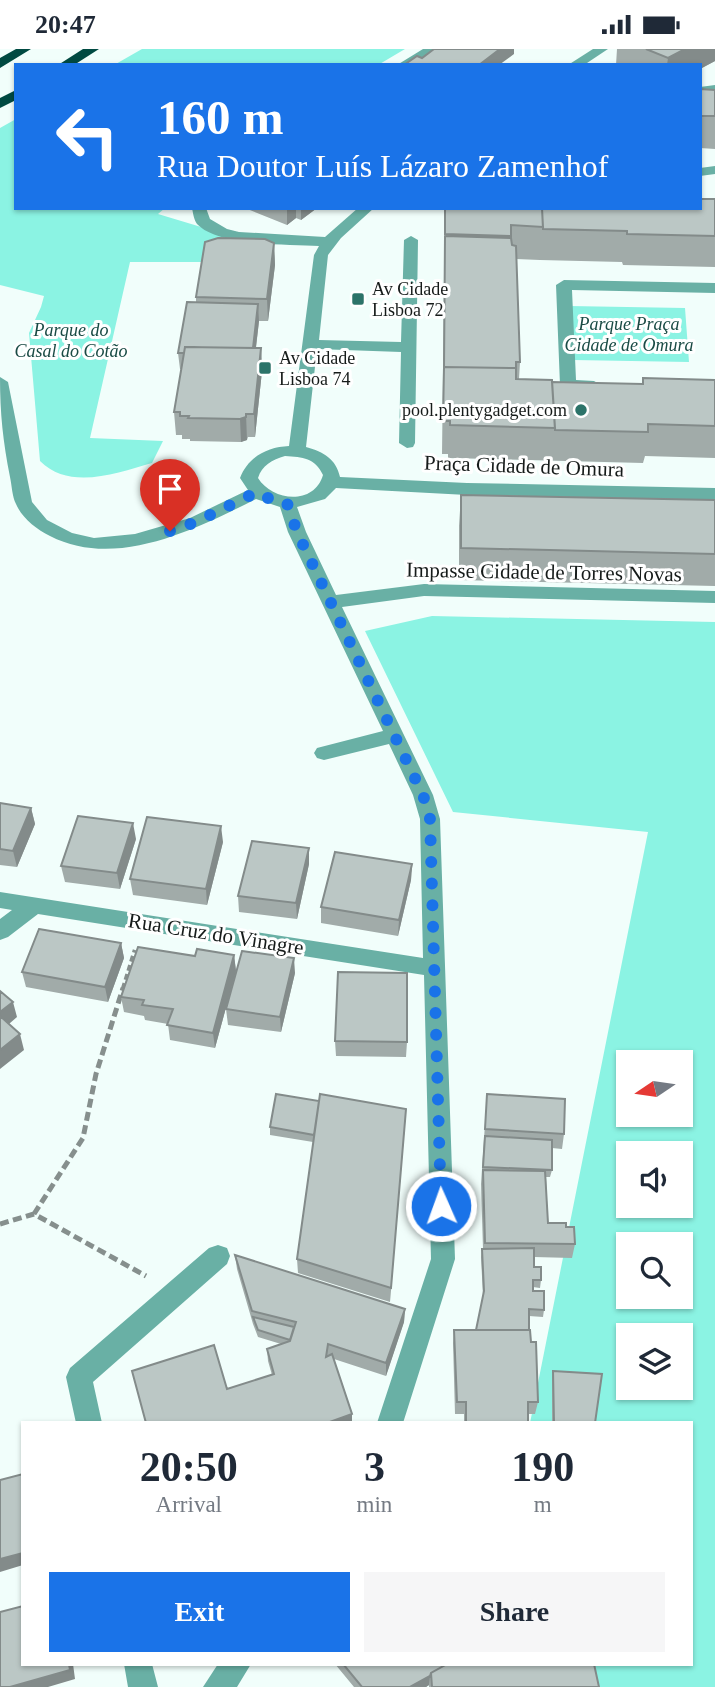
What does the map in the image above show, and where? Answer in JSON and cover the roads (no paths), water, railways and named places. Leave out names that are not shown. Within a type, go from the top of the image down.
[{"type":"highway","points":[[0,64],[25,49]]},
{"type":"highway","points":[[68,63],[93,49]]},
{"type":"street","points":[[407,63],[433,49]]},
{"type":"street","points":[[578,63],[602,49]]},
{"type":"street","points":[[200,210],[203,221],[222,232],[328,242]]},
{"type":"street","points":[[297,451],[317,269],[328,242],[366,210]]},
{"type":"street","points":[[407,443],[411,240]]},
{"type":"street","points":[[608,387],[568,385],[564,285],[715,288]]},
{"type":"street","points":[[309,344],[409,347]]},
{"type":"street","points":[[0,382],[24,503],[41,524],[66,537],[94,544],[136,540],[196,522],[257,492]]},
{"type":"street","points":[[297,451],[320,458],[332,473],[331,482],[325,491],[315,498],[287,503],[275,502],[257,492],[249,478],[256,463],[274,453],[297,451]]},
{"type":"street","name":"Praça Cidade de Omura","points":[[331,482],[467,489],[715,494]]},
{"type":"street","points":[[287,503],[297,532],[423,795],[430,819],[443,1259],[391,1421]]},
{"type":"street","name":"Impasse Cidade de Torres Novas","points":[[330,602],[424,590],[715,597]]},
{"type":"street","points":[[324,753],[395,735]]},
{"type":"street","name":"Rua Cruz do Vinagre","points":[[0,900],[433,968]]},
{"type":"street","points":[[0,931],[35,905]]},
{"type":"street","points":[[89,1421],[79,1377],[218,1256]]},
{"type":"street","points":[[138,1666],[143,1687]]},
{"type":"street","points":[[218,1687],[235,1666]]},
{"type":"place","name":"Av Cidade Lisboa 72","points":[[358,299]]},
{"type":"place","name":"Av Cidade Lisboa 74","points":[[265,368]]},
{"type":"place","name":"pool.plentygadget.com","points":[[581,410]]},
{"type":"park label","name":"Parque Praça Cidade de Omura","points":[[629,334]]},
{"type":"park label","name":"Parque do Casal do Cotão","points":[[71,340]]}]
